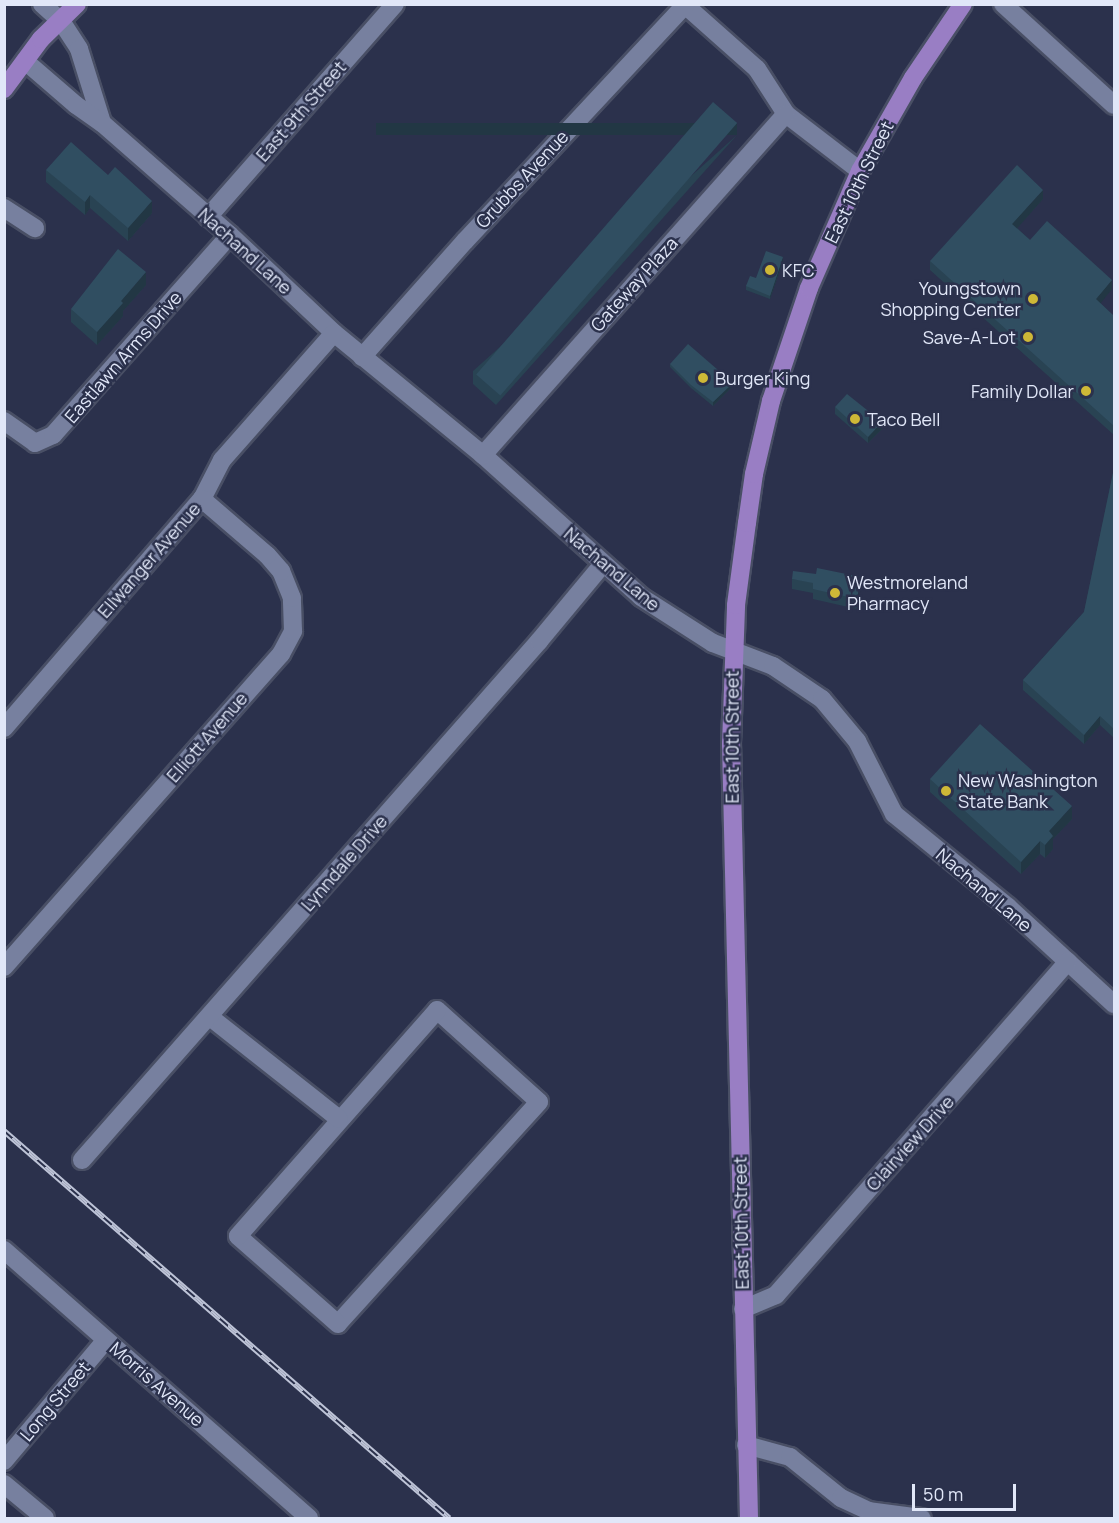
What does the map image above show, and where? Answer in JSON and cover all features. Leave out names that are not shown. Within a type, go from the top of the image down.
[{"type":"main road","points":[[4,89],[41,39],[78,4]]},
{"type":"main road","name":"East 10th Street","points":[[748,1518],[731,827],[732,651],[753,480],[771,401],[809,288],[860,171],[923,62],[963,4]]},
{"type":"street","points":[[42,4],[61,21],[79,49],[102,123]]},
{"type":"street","name":"East 9th Street","points":[[208,217],[395,4]]},
{"type":"street","points":[[1003,4],[1114,105]]},
{"type":"street","points":[[685,5],[757,69],[786,114],[860,171]]},
{"type":"street","name":"Grubbs Avenue","points":[[362,357],[465,241],[685,5]]},
{"type":"street","name":"Nachand Lane","points":[[25,61],[76,105],[102,123],[230,235],[334,333],[483,455],[640,597],[713,643],[773,666],[822,699],[857,741],[894,814],[1008,908],[1114,1004]]},
{"type":"street","name":"Gateway Plaza","points":[[483,455],[786,114]]},
{"type":"street","points":[[4,208],[35,228]]},
{"type":"street","name":"Eastlawn Arms Drive","points":[[4,421],[35,443],[53,435],[230,235]]},
{"type":"street","name":"Ellwanger Avenue","points":[[4,728],[202,499],[222,460],[334,333]]},
{"type":"street","name":"Elliott Avenue","points":[[4,967],[281,654],[293,630],[292,598],[281,571],[267,555],[202,499]]},
{"type":"street","name":"Lynndale Drive","points":[[82,1160],[531,650],[602,565]]},
{"type":"street","name":"Clairview Drive","points":[[743,1308],[776,1295],[1068,962]]},
{"type":"street","points":[[437,1010],[539,1102],[338,1324],[238,1236],[339,1119],[437,1010]]},
{"type":"street","points":[[210,1017],[339,1119]]},
{"type":"street","name":"Morris Avenue","points":[[4,1250],[309,1518]]},
{"type":"street","name":"Long Street","points":[[4,1461],[106,1340]]},
{"type":"street","points":[[746,1445],[790,1457],[841,1498],[869,1511],[922,1518]]},
{"type":"street","points":[[4,1484],[45,1518]]},
{"type":"building","points":[[713,102],[737,123],[500,395],[476,374]]},
{"type":"building","points":[[71,142],[108,175],[115,167],[152,201],[128,228],[90,195],[85,202],[46,170]]},
{"type":"building","name":"Youngstown Shopping Center","points":[[1017,165],[1043,190],[1012,224],[1030,240],[1047,221],[1112,280],[1096,299],[1114,316],[1114,426],[930,261]]},
{"type":"building","points":[[118,249],[146,272],[97,332],[71,309]]},
{"type":"building","name":"KFC","points":[[766,251],[783,257],[770,296],[746,286],[750,276],[756,278]]},
{"type":"building","name":"Burger King","points":[[688,344],[733,383],[713,402],[691,385],[670,364]]},
{"type":"building","name":"Taco Bell","points":[[847,394],[882,422],[868,437],[835,407]]},
{"type":"building","points":[[1114,468],[1114,729],[1100,716],[1084,735],[1023,680],[1084,612]]},
{"type":"building","points":[[817,568],[861,577],[857,599],[813,589],[813,583],[792,579],[793,571],[816,574]]},
{"type":"building","points":[[980,724],[1072,806],[1049,831],[1053,836],[1045,845],[1040,841],[1021,862],[930,779]]},
{"type":"railway","points":[[4,1131],[449,1518]]},
{"type":"place","name":"KFC","points":[[770,270]]},
{"type":"place","name":"Youngstown Shopping Center","points":[[1033,299]]},
{"type":"place","name":"Save-A-Lot","points":[[1028,337]]},
{"type":"place","name":"Burger King","points":[[703,378]]},
{"type":"place","name":"Family Dollar","points":[[1086,391]]},
{"type":"place","name":"Taco Bell","points":[[855,419]]},
{"type":"place","name":"Westmoreland Pharmacy","points":[[835,593]]},
{"type":"place","name":"New Washington State Bank","points":[[946,791]]}]
